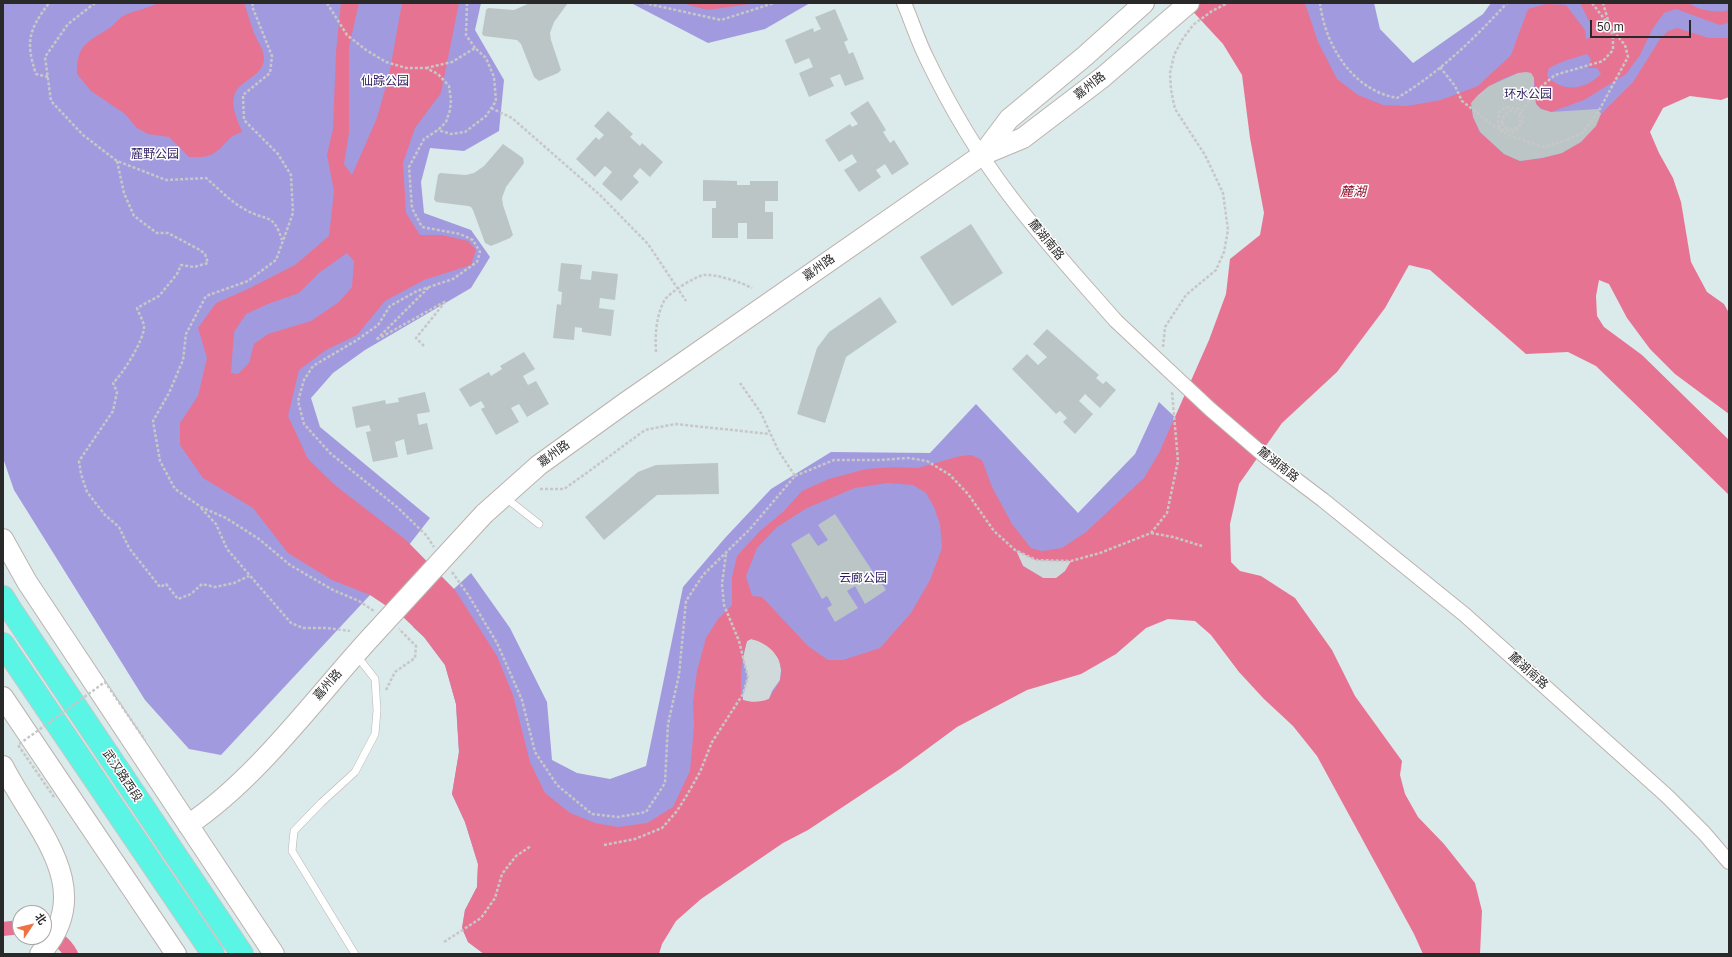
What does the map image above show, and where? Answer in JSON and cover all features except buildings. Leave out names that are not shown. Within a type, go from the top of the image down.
[{"type":"highway","name":"武汉路西段","points":[[3,597],[242,954]]},
{"type":"highway","name":"武汉路西段","points":[[3,644],[210,951]]},
{"type":"street","name":"麓湖南路","points":[[904,3],[926,58],[955,111],[982,155],[1009,195],[1053,251],[1116,321],[1210,409],[1266,457],[1323,500],[1465,615],[1667,796],[1704,833],[1729,862]]},
{"type":"street","name":"嘉州路","points":[[982,155],[1009,119],[1085,56],[1144,3]]},
{"type":"street","name":"嘉州路","points":[[188,825],[211,809],[241,782],[282,739],[372,636],[484,514],[539,465],[625,403],[982,155],[1023,138],[1103,77],[1189,3]]},
{"type":"street","points":[[3,539],[27,582],[274,954]]},
{"type":"street","points":[[3,697],[176,954]]},
{"type":"street","points":[[3,766],[12,784],[53,851],[61,871],[65,890],[60,925],[43,951]]},
{"type":"lane","points":[[504,496],[539,524]]},
{"type":"lane","points":[[355,954],[292,851],[294,831],[321,803],[355,772],[374,734],[377,710],[375,679],[356,654]]},
{"type":"path","points":[[48,77],[36,74],[31,56],[29,40],[37,20],[49,3]]},
{"type":"path","points":[[95,3],[68,24],[45,57],[51,102],[83,135],[117,161],[166,180],[206,178],[246,210],[267,217],[278,226],[282,241]]},
{"type":"path","points":[[253,3],[252,6],[272,56],[270,73],[244,95],[244,120],[278,154],[291,175],[293,213],[276,260],[248,281],[206,296],[186,334],[183,360],[169,393],[153,421],[160,461],[175,489],[201,507],[226,518],[259,539],[290,565],[333,590],[359,601],[376,612]]},
{"type":"path","points":[[327,3],[347,35],[366,50],[386,62],[406,68],[426,68],[452,62],[475,48]]},
{"type":"path","points":[[426,68],[438,74],[448,86],[451,100],[450,110],[446,122],[438,130],[451,134],[465,132],[486,116],[496,101],[494,77],[486,58],[475,48],[466,35],[467,3]]},
{"type":"path","points":[[644,3],[721,20],[774,3]]},
{"type":"path","points":[[756,3],[757,8]]},
{"type":"path","points":[[1162,352],[1165,326],[1186,295],[1216,270],[1224,252],[1228,230],[1224,193],[1205,155],[1176,109],[1171,90],[1170,72],[1174,55],[1182,40],[1193,25],[1212,11],[1228,3]]},
{"type":"path","points":[[1320,3],[1322,20],[1330,40],[1342,62],[1356,79],[1387,96],[1397,98],[1420,85],[1474,39],[1507,3]]},
{"type":"path","points":[[1440,67],[1455,86],[1462,101],[1495,127],[1510,132],[1517,130],[1521,125],[1518,115],[1515,112],[1505,113],[1502,118],[1502,123],[1507,130],[1514,129],[1523,123],[1523,116],[1518,109],[1506,107],[1499,112],[1498,123],[1500,130],[1510,136],[1544,147],[1567,140],[1582,133],[1597,114],[1628,57],[1625,45],[1592,3]]},
{"type":"path","points":[[1518,115],[1536,91],[1555,75],[1603,61],[1613,50],[1614,37],[1603,3]]},
{"type":"path","points":[[491,108],[512,118],[600,195],[648,244],[686,301]]},
{"type":"path","points":[[117,161],[124,193],[134,216],[157,233],[168,233],[200,250],[205,254],[208,263],[194,267],[181,265],[177,274],[159,296],[137,308],[144,327],[141,338],[120,376],[112,383],[118,392],[114,411],[79,461],[81,474],[87,492],[105,515],[119,527],[129,548],[160,587],[166,584],[178,599],[191,594],[202,584],[215,587],[234,583],[249,576]]},
{"type":"path","points":[[656,352],[655,331],[664,300],[677,288],[704,275],[736,280],[752,288]]},
{"type":"path","points":[[424,346],[416,338],[446,301],[376,340],[430,287]]},
{"type":"path","points":[[795,476],[834,460],[880,460],[908,458],[927,461],[950,475],[968,494],[994,531],[1015,550],[1036,560],[1071,560],[1100,553],[1151,533],[1167,513],[1178,461],[1172,390]]},
{"type":"path","points":[[540,489],[564,489],[645,430],[676,424],[771,434]]},
{"type":"path","points":[[201,507],[216,524],[227,549],[291,623],[303,628],[326,628],[350,631]]},
{"type":"path","points":[[1151,533],[1173,537],[1202,546]]},
{"type":"path","points":[[604,845],[635,839],[662,828],[677,811],[687,795],[700,772],[712,742],[743,694],[748,677],[739,641],[724,605],[722,584],[726,553]]},
{"type":"path","points":[[377,710],[395,672],[415,658],[416,646],[394,624]]},
{"type":"path","points":[[54,797],[18,745],[104,682],[145,740]]},
{"type":"path","points":[[444,942],[481,918],[495,898],[502,874],[516,856],[531,846]]},
{"type":"green space","name":"麓野公园","points":[[3,3],[481,3],[475,30],[504,80],[499,131],[464,151],[430,148],[421,182],[424,213],[471,230],[490,257],[471,288],[365,350],[333,373],[311,398],[320,427],[430,518],[370,595],[221,755],[189,749],[145,700],[14,490],[3,458]]},
{"type":"green space","points":[[631,3],[810,3],[765,29],[708,43]]},
{"type":"green space","name":"环水公园","points":[[1257,3],[1374,3],[1380,29],[1413,63],[1483,14],[1491,3],[1729,3],[1729,68],[1682,66],[1569,185],[1422,161]]},
{"type":"green space","name":"云廊公园","points":[[1159,402],[1221,461],[484,954],[468,942],[462,928],[465,910],[477,887],[478,864],[465,822],[452,794],[459,752],[456,704],[445,665],[424,637],[413,627],[471,573],[510,628],[547,702],[552,760],[577,773],[610,779],[646,766],[683,587],[725,538],[771,489],[831,452],[930,453],[976,404],[1078,513],[1135,454]]},
{"type":"shaded area","points":[[1015,550],[1036,560],[1071,561],[1065,571],[1056,578],[1043,578],[1023,566]]},
{"type":"shaded area","points":[[751,639],[762,641],[771,648],[779,659],[781,670],[780,680],[772,691],[769,699],[762,702],[750,703],[743,700],[743,694],[748,677],[743,658],[747,641]]},
{"type":"water","points":[[158,3],[244,3],[254,33],[263,51],[264,58],[260,70],[240,86],[234,96],[234,110],[242,132],[229,139],[221,148],[211,155],[189,157],[169,137],[148,134],[137,128],[125,114],[91,91],[77,74],[77,64],[84,46],[123,16]]},
{"type":"water","name":"麓湖","points":[[341,3],[359,3],[349,47],[349,133],[344,164],[352,175],[377,118],[389,75],[402,3],[459,3],[441,93],[415,128],[403,163],[406,213],[420,235],[442,235],[468,241],[476,250],[471,265],[424,280],[385,301],[357,335],[326,350],[299,370],[288,416],[308,459],[336,486],[406,540],[455,590],[497,656],[513,695],[530,762],[545,793],[570,813],[595,823],[618,827],[647,823],[673,807],[690,771],[694,726],[693,702],[697,671],[706,638],[718,619],[732,605],[732,577],[737,556],[760,531],[783,512],[802,491],[829,479],[866,469],[895,467],[918,468],[960,456],[971,455],[982,460],[992,487],[1012,524],[1031,548],[1042,551],[1062,548],[1086,532],[1144,478],[1159,453],[1209,340],[1226,294],[1230,259],[1260,235],[1264,213],[1250,138],[1242,75],[1223,44],[1185,3],[1305,3],[1318,42],[1337,79],[1358,95],[1383,105],[1407,106],[1441,100],[1478,86],[1511,55],[1528,9],[1546,4],[1566,5],[1585,30],[1586,39],[1591,37],[1592,27],[1580,3],[1689,3],[1693,6],[1707,10],[1726,11],[1729,8],[1729,23],[1720,25],[1676,9],[1664,13],[1653,28],[1640,55],[1626,74],[1584,100],[1551,112],[1541,109],[1536,104],[1534,78],[1531,73],[1523,73],[1515,74],[1498,81],[1477,97],[1472,103],[1473,117],[1480,132],[1504,154],[1520,161],[1562,153],[1633,82],[1660,39],[1668,31],[1677,28],[1709,38],[1729,38],[1729,97],[1721,100],[1690,96],[1663,108],[1650,132],[1659,153],[1673,178],[1681,202],[1691,262],[1707,292],[1724,304],[1729,313],[1729,414],[1675,374],[1650,349],[1627,318],[1609,284],[1599,280],[1596,296],[1597,316],[1604,327],[1642,355],[1729,440],[1729,495],[1596,366],[1568,352],[1526,354],[1430,270],[1409,265],[1385,308],[1337,372],[1282,423],[1239,484],[1230,524],[1231,562],[1240,571],[1261,576],[1295,598],[1332,650],[1355,696],[1402,761],[1400,775],[1405,794],[1418,817],[1444,844],[1475,883],[1482,911],[1480,954],[1423,954],[1414,934],[1317,756],[1293,726],[1264,699],[1239,672],[1211,635],[1195,621],[1168,619],[1146,628],[1116,654],[1081,674],[1027,690],[957,727],[900,769],[808,830],[783,843],[701,899],[676,921],[662,944],[659,954],[484,954],[468,942],[462,928],[465,910],[477,887],[478,864],[465,822],[452,794],[459,752],[456,704],[445,665],[424,637],[403,617],[370,595],[332,580],[288,553],[253,508],[203,478],[180,445],[180,423],[198,396],[207,358],[198,328],[216,303],[246,290],[295,265],[329,236],[334,191],[327,155],[333,129],[336,52]],"holes":[[[1587,54],[1591,59],[1588,68],[1597,68],[1601,74],[1595,79],[1581,86],[1567,87],[1560,85],[1547,76],[1549,68],[1564,61]],[[347,253],[354,261],[352,287],[339,302],[311,321],[268,334],[254,344],[249,363],[238,374],[231,373],[234,332],[246,314],[299,293],[319,273]],[[888,483],[913,485],[926,493],[934,507],[940,524],[942,548],[930,580],[911,613],[880,648],[843,660],[828,660],[808,646],[762,597],[752,596],[746,576],[757,548],[777,527],[807,508],[855,488]],[[1016,550],[1036,560],[1071,561],[1065,571],[1056,578],[1043,578],[1023,566]],[[751,639],[758,641],[770,648],[781,665],[780,680],[769,699],[756,702],[743,700],[741,679],[747,641]]]},
{"type":"water","points":[[682,3],[757,3],[707,10]]},
{"type":"waterway","points":[[3,929],[12,928]]},
{"type":"waterway","points":[[52,935],[60,941],[71,954]]},
{"type":"park label","name":"仙踪公园","points":[[385,82]]}]
